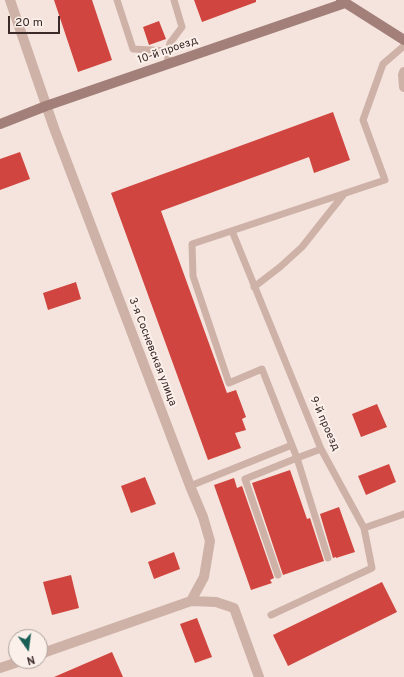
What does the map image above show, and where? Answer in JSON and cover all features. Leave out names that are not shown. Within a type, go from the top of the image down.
[{"type":"main road","name":"10-й проезд","points":[[0,124],[46,106],[343,2]]},
{"type":"main road","points":[[343,2],[392,31],[404,40]]},
{"type":"street","name":"3-я Сосневская улица","points":[[10,0],[46,106],[203,517],[210,541],[204,577],[191,601]]},
{"type":"street","points":[[404,72],[404,87]]},
{"type":"street","points":[[48,651],[191,601],[216,602],[234,608],[260,677]]},
{"type":"lane","points":[[117,0],[133,49],[169,51]]},
{"type":"lane","points":[[166,65],[170,43],[182,27],[174,0]]},
{"type":"lane","points":[[328,558],[297,458],[262,369],[229,383],[193,276],[192,244],[385,180],[363,120],[383,64],[404,46]]},
{"type":"lane","points":[[254,287],[280,267],[302,247],[344,194]]},
{"type":"lane","name":"9-й проезд","points":[[232,231],[321,449],[364,528],[372,568],[271,615]]},
{"type":"lane","points":[[190,486],[292,445]]},
{"type":"lane","points":[[278,575],[245,479],[321,449]]},
{"type":"lane","points":[[364,528],[404,514]]},
{"type":"building","points":[[54,0],[92,0],[112,60],[78,72]]},
{"type":"building","points":[[194,0],[256,0],[256,2],[202,22]]},
{"type":"building","points":[[159,21],[166,39],[149,45],[143,27]]},
{"type":"building","points":[[333,112],[350,160],[314,173],[309,157],[161,211],[227,393],[236,390],[246,417],[242,419],[246,430],[235,433],[241,448],[208,460],[111,193]]},
{"type":"building","points":[[20,152],[30,179],[0,190],[0,159]]},
{"type":"building","points":[[76,282],[81,299],[48,310],[43,293]]},
{"type":"building","points":[[377,404],[387,427],[361,437],[352,414]]},
{"type":"building","points":[[389,464],[396,482],[366,495],[358,476]]},
{"type":"building","points":[[290,470],[307,519],[310,518],[324,561],[283,575],[252,483]]},
{"type":"building","points":[[145,477],[156,504],[131,513],[121,486]]},
{"type":"building","points":[[234,478],[237,488],[242,486],[274,578],[270,580],[272,583],[251,590],[214,485]]},
{"type":"building","points":[[339,507],[355,552],[333,558],[320,514]]},
{"type":"building","points":[[174,552],[180,569],[154,579],[148,562]]},
{"type":"building","points":[[71,575],[79,608],[52,615],[43,582]]},
{"type":"building","points":[[382,582],[397,612],[288,666],[273,635]]},
{"type":"building","points":[[197,618],[212,657],[195,663],[180,624]]},
{"type":"building","points":[[112,652],[123,677],[54,677]]}]
